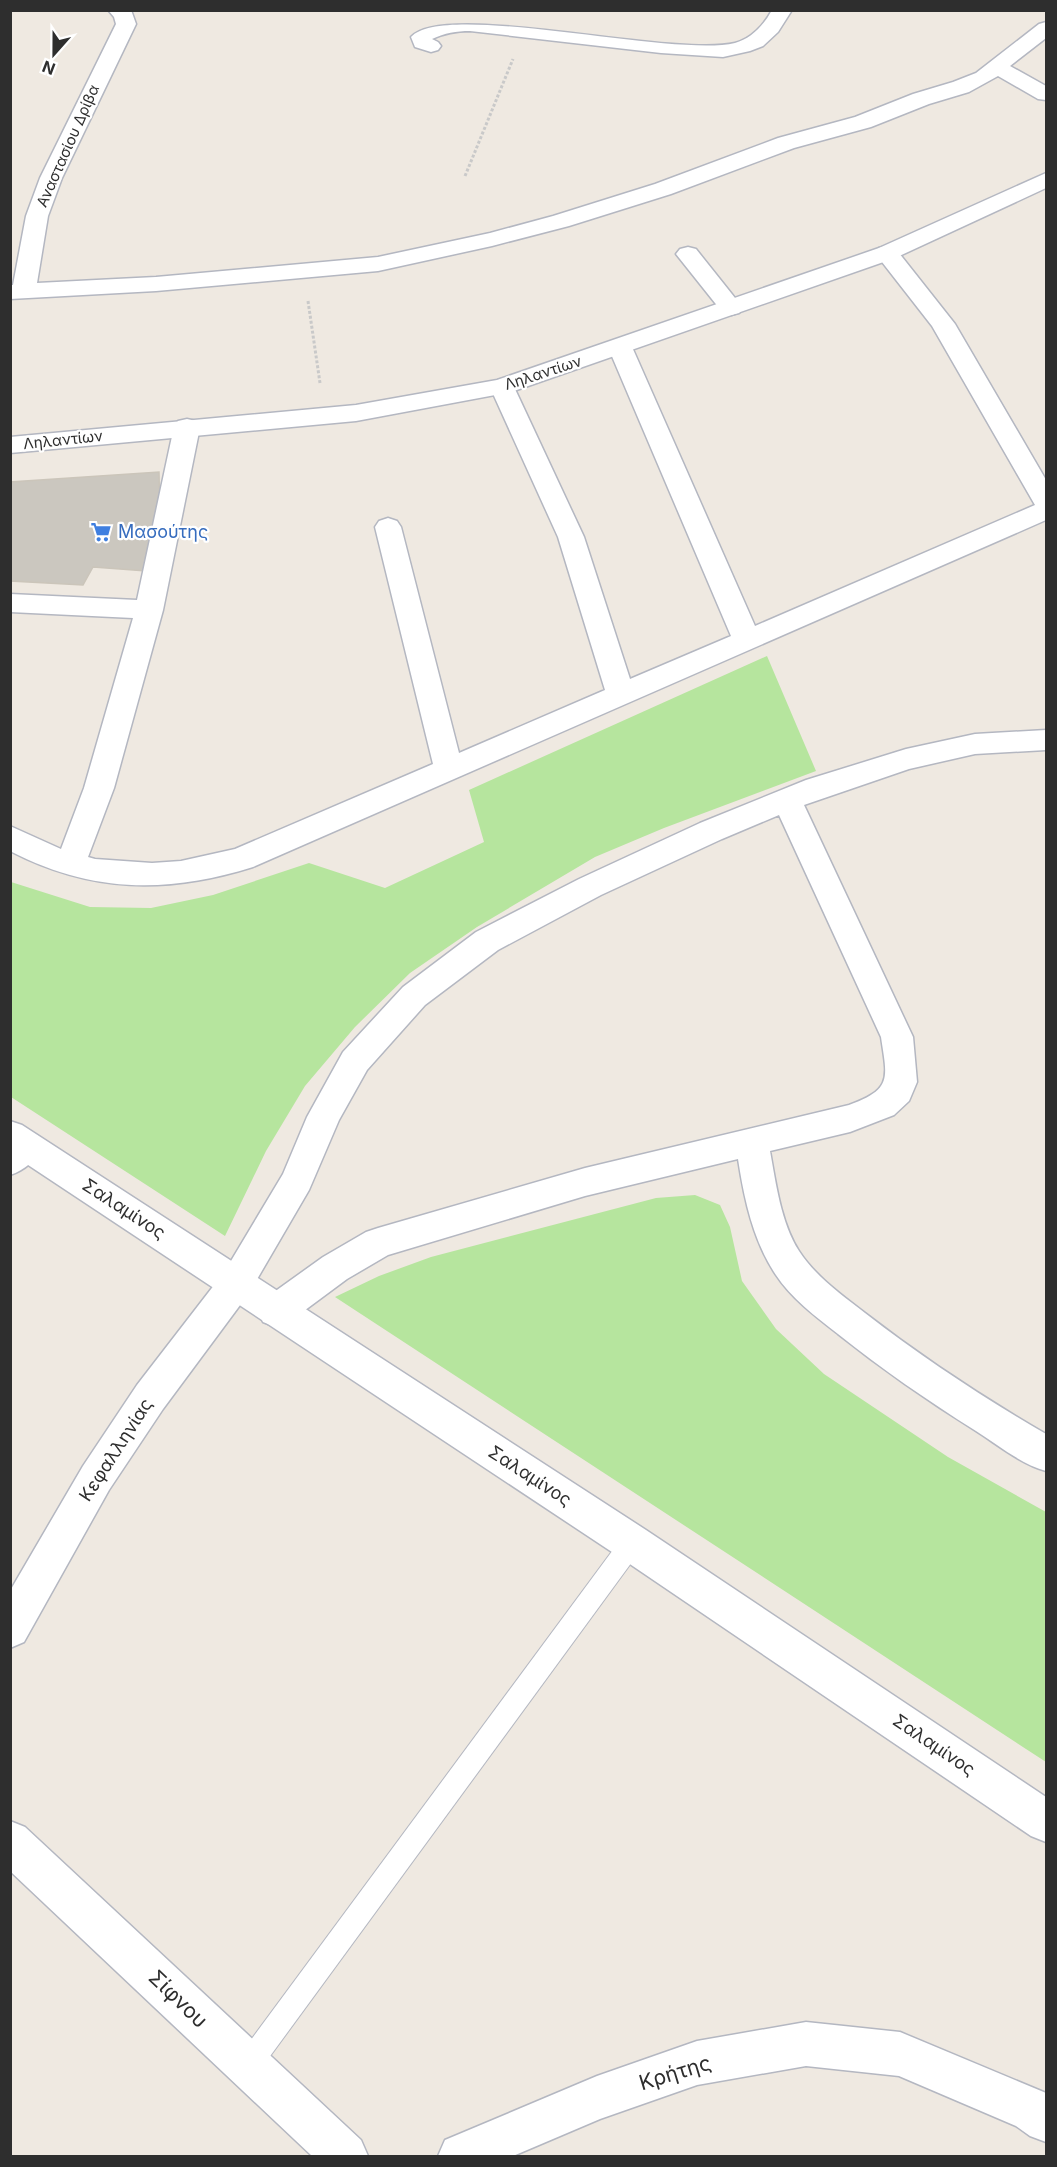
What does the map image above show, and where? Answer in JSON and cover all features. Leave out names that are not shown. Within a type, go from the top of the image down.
[{"type":"street","name":"Αναστασίου Δρίβα","points":[[17,291],[40,206],[57,164],[126,24],[124,15],[118,10]]},
{"type":"street","points":[[431,46],[422,43],[421,37],[449,25],[491,26],[600,42],[704,51],[729,50],[745,47],[761,38],[778,19],[782,10]]},
{"type":"street","points":[[17,291],[156,284],[378,264],[561,221],[663,189],[786,143],[863,122],[921,99],[961,87],[983,77],[1047,28]]},
{"type":"street","points":[[995,66],[1047,94]]},
{"type":"street","name":"Ληλαντίων","points":[[10,445],[356,413],[502,387],[887,253],[1047,180]]},
{"type":"street","points":[[887,253],[943,324],[1047,502]]},
{"type":"street","points":[[688,254],[731,308]]},
{"type":"street","points":[[620,347],[747,640]]},
{"type":"street","points":[[502,387],[571,537],[621,694]]},
{"type":"street","points":[[70,865],[99,788],[149,610],[187,428]]},
{"type":"street","points":[[10,837],[45,857],[110,873],[138,875],[182,873],[222,865],[251,855],[1047,510]]},
{"type":"street","points":[[388,527],[449,769]]},
{"type":"street","points":[[10,603],[149,610]]},
{"type":"street","name":"Κεφαλληνίας","points":[[10,1629],[96,1478],[150,1397],[237,1282],[297,1180],[324,1117],[355,1061],[414,996],[487,941],[579,892],[711,831],[816,788],[906,759],[975,744],[1047,740]]},
{"type":"street","points":[[276,1311],[335,1268],[378,1243],[585,1182],[850,1118],[883,1108],[899,1092],[902,1070],[897,1037],[787,800]]},
{"type":"street","points":[[752,1142],[761,1196],[784,1258],[815,1294],[889,1354],[999,1426],[1047,1454]]},
{"type":"street","name":"Σαλαμίνος","points":[[16,1147],[237,1282],[276,1311],[632,1543],[1047,1821]]},
{"type":"street","name":"Σίφνου","points":[[10,1842],[345,2157]]},
{"type":"street","name":"Κρήτης","points":[[461,2157],[512,2146],[597,2098],[697,2063],[806,2044],[900,2054],[1032,2110],[1047,2120]]},
{"type":"lane","points":[[248,2066],[632,1543]]},
{"type":"path","points":[[465,176],[526,31]]},
{"type":"path","points":[[303,272],[325,416]]},
{"type":"green space","points":[[767,656],[816,771],[664,828],[595,857],[477,927],[410,973],[355,1027],[305,1086],[266,1151],[225,1236],[11,1097],[11,882],[90,907],[151,908],[213,895],[309,863],[385,888],[484,842],[469,790]]},
{"type":"green space","points":[[695,1195],[720,1205],[730,1227],[742,1281],[776,1329],[824,1374],[948,1457],[1046,1512],[1046,1762],[335,1297],[379,1276],[431,1257],[656,1198]]},
{"type":"building","points":[[159,472],[160,524],[146,571],[93,567],[83,585],[10,581],[10,482]]},
{"type":"place","name":"Μασούτης","points":[[101,532]]}]
